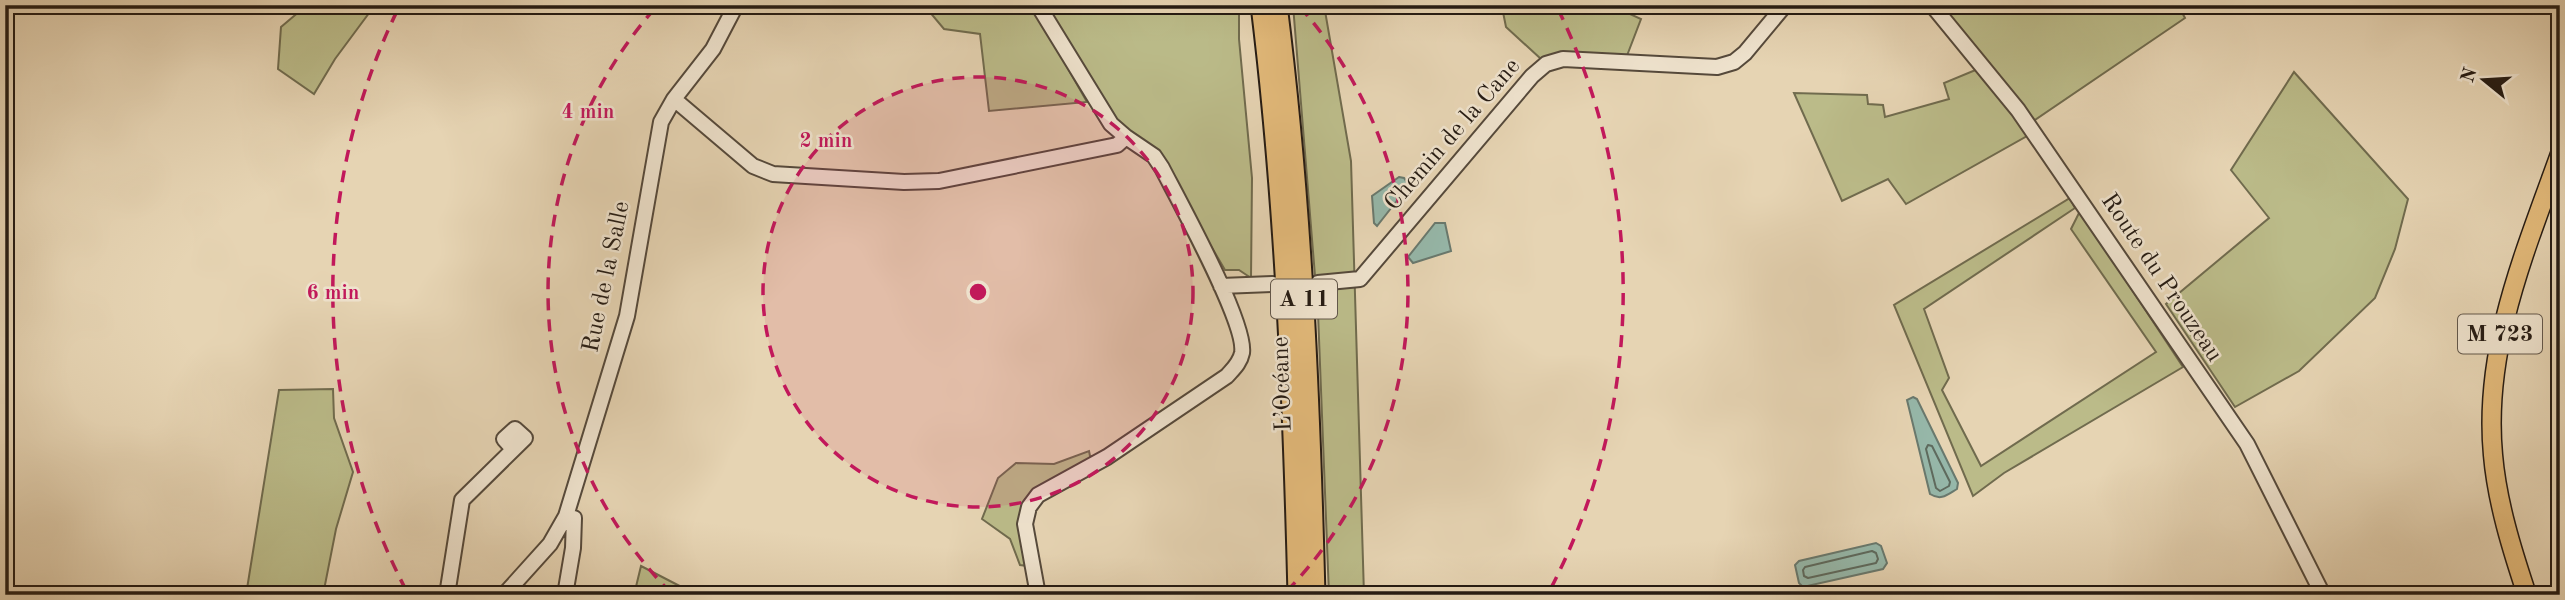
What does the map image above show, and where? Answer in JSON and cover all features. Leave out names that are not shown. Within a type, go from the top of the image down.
[{"type":"highway","name":"L’Océane","points":[[1261,5],[1276,140],[1286,272],[1298,595]]},
{"type":"highway","name":"L’Océane","points":[[1277,5],[1292,133],[1302,262],[1315,595]]},
{"type":"main road","name":"M 723","points":[[2527,595],[2506,521],[2492,454],[2496,359],[2508,302],[2560,154]]},
{"type":"main road","name":"M 723","points":[[2506,521],[2535,595]]},
{"type":"street","name":"Rue de la Salle","points":[[504,595],[550,544],[566,516],[627,316],[658,134],[665,112],[713,49],[736,5]]},
{"type":"street","points":[[1038,5],[1111,124],[1154,156],[1163,168],[1221,286],[1242,339],[1242,353],[1237,365],[1227,376],[1107,457],[1038,495],[1028,507],[1025,524],[1038,595]]},
{"type":"street","name":"Chemin de la Cane","points":[[1318,283],[1360,279],[1532,76],[1546,64],[1563,59],[1717,66],[1734,62],[1745,53],[1785,5]]},
{"type":"street","name":"Route du Prouzeau","points":[[1933,5],[2018,110],[2246,444],[2323,595]]},
{"type":"street","points":[[674,99],[753,166],[773,174],[904,182],[939,181],[1117,145],[1126,137]]},
{"type":"street","points":[[1221,286],[1273,284]]},
{"type":"street","points":[[447,595],[462,500],[513,449]]},
{"type":"street","points":[[565,595],[573,548],[574,518],[566,516]]},
{"type":"green space","points":[[307,5],[375,5],[335,59],[314,94],[278,69],[281,27]]},
{"type":"green space","points":[[935,5],[1032,5],[1087,102],[989,111],[980,34],[944,29],[928,10]]},
{"type":"green space","points":[[1045,5],[1239,5],[1239,39],[1252,178],[1251,278],[1239,270],[1225,270],[1156,152],[1121,127]]},
{"type":"green space","points":[[1293,5],[1324,5],[1351,161],[1364,595],[1329,595],[1318,313]]},
{"type":"green space","points":[[1506,5],[1622,5],[1621,10],[1641,19],[1623,66],[1541,59],[1506,27],[1503,12]]},
{"type":"green space","points":[[1941,5],[2178,5],[2185,18],[2035,120],[2027,136],[1906,204],[1888,179],[1842,201],[1794,93],[1867,95],[1868,104],[1883,105],[1885,117],[1949,99],[1944,83],[1990,64]]},
{"type":"green space","points":[[2294,72],[2408,199],[2395,249],[2375,298],[2299,371],[2235,407],[2166,304],[2269,218],[2231,170]]},
{"type":"green space","points":[[2070,198],[2075,208],[1924,309],[1949,378],[1942,390],[1981,466],[2156,352],[2071,229],[2080,211],[2183,367],[2004,473],[1973,496],[1894,305]]},
{"type":"green space","points":[[333,389],[334,418],[353,472],[336,529],[323,595],[246,595],[279,390]]},
{"type":"green space","points":[[1089,451],[1090,456],[1097,458],[1041,487],[1025,499],[1020,519],[1028,566],[1020,565],[1010,539],[982,519],[998,478],[1016,463],[1054,464]]},
{"type":"green space","points":[[641,566],[697,595],[634,595]]},
{"type":"water","points":[[1399,177],[1404,178],[1408,184],[1406,189],[1377,226],[1374,223],[1372,196]]},
{"type":"water","points":[[1435,223],[1445,223],[1451,251],[1413,263],[1408,257]]},
{"type":"water","points":[[1913,397],[1917,399],[1958,483],[1957,489],[1944,496],[1930,494],[1907,400]]},
{"type":"water","points":[[1876,543],[1881,546],[1887,563],[1883,569],[1803,587],[1799,583],[1795,565],[1799,561]]}]
